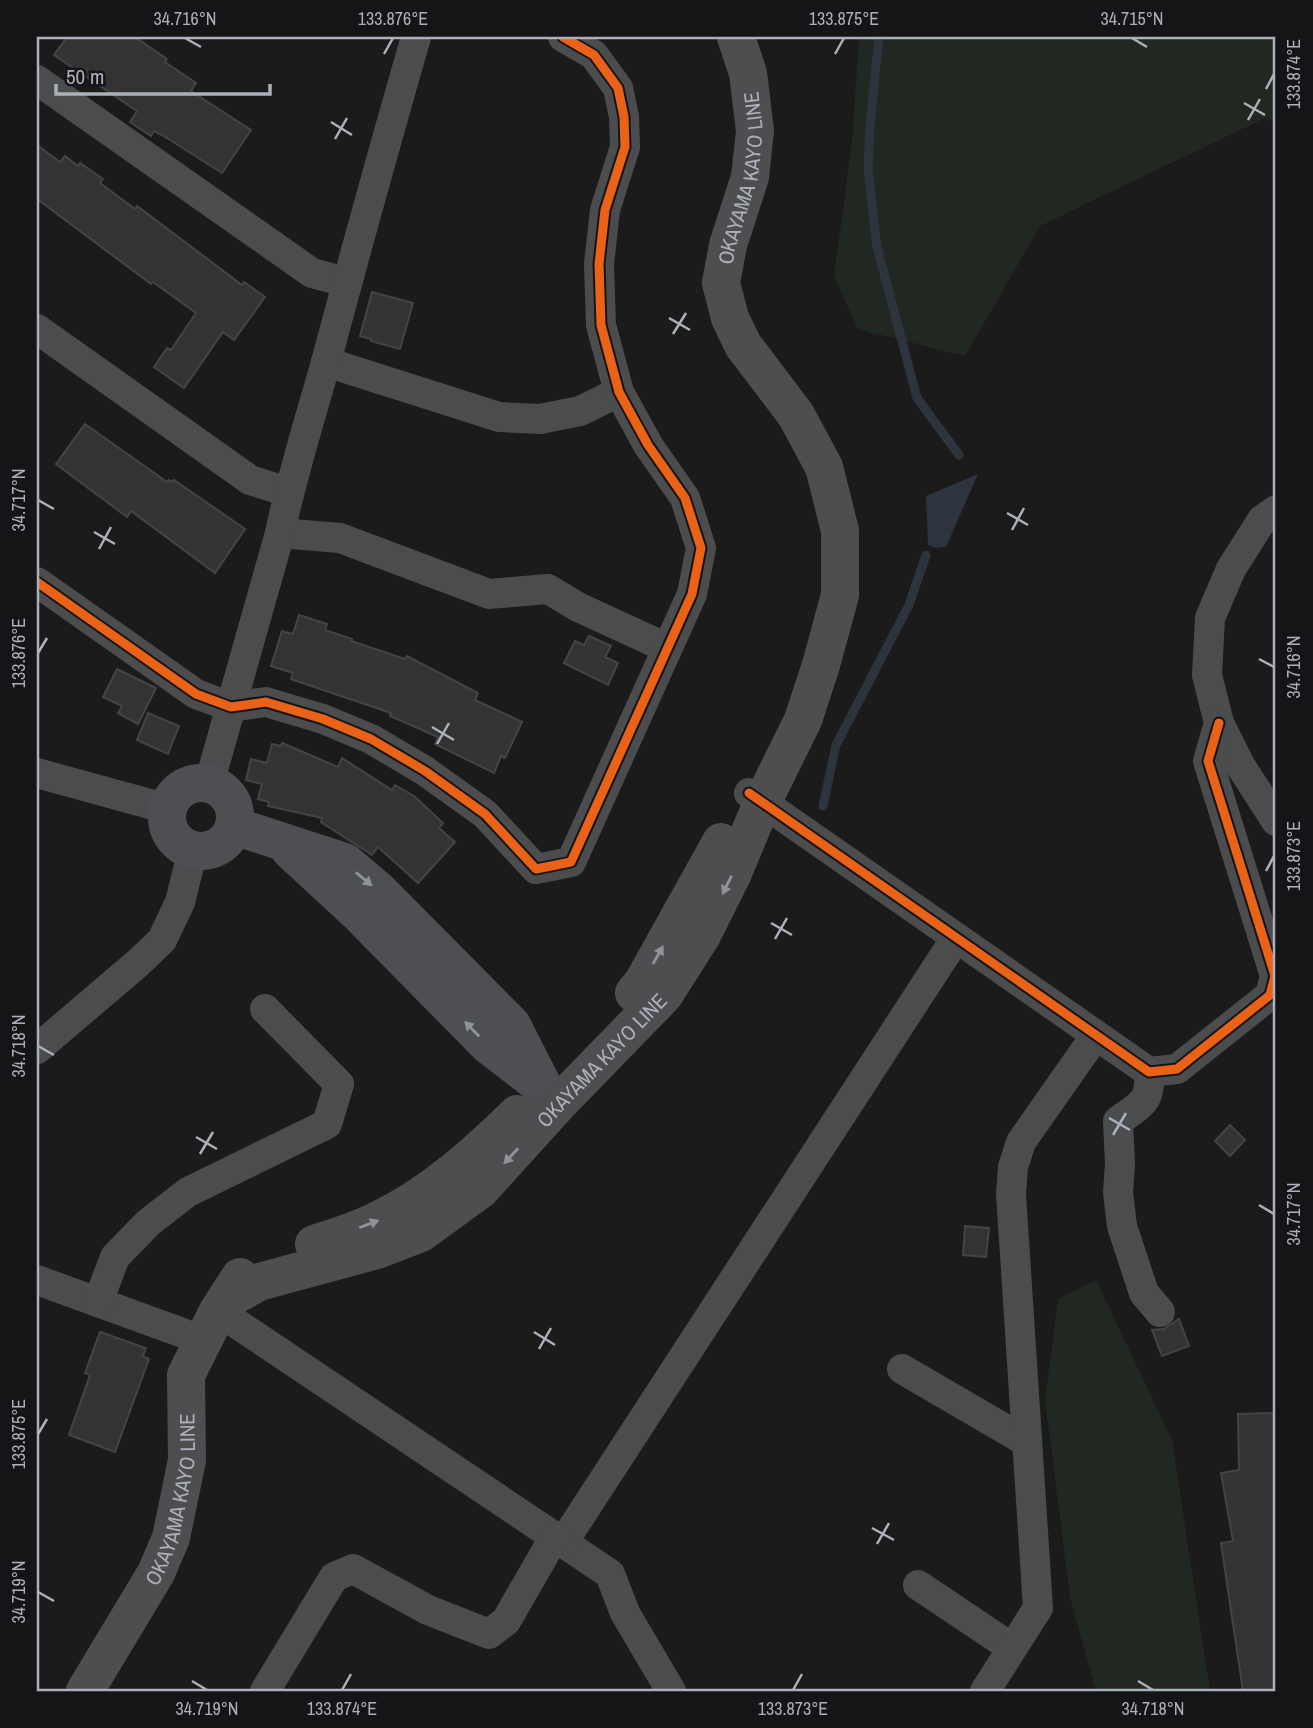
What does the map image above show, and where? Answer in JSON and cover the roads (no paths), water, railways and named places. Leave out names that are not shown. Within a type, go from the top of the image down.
[{"type":"main road","name":"OKAYAMA KAYO LINE","points":[[85,1691],[156,1573],[170,1538],[187,1460],[187,1375],[215,1317],[241,1276],[281,1255],[380,1219],[444,1180],[552,1096],[643,982],[755,798],[821,665],[841,595],[840,531],[824,467],[796,415],[743,345],[730,318],[721,283],[728,245],[750,177],[755,131],[748,73],[736,37]]},
{"type":"street","points":[[209,784],[416,37]]},
{"type":"street","points":[[37,582],[196,694],[231,707],[266,702],[323,719],[371,739],[425,771],[485,814],[536,869],[571,862],[692,594],[701,548],[685,498],[648,445],[619,392],[601,325],[599,264],[605,210],[625,147],[624,117],[618,88],[594,55],[564,37]]},
{"type":"street","points":[[37,80],[312,273],[346,282]]},
{"type":"street","points":[[37,330],[250,480],[288,492]]},
{"type":"street","points":[[326,362],[499,417],[540,419],[580,411],[619,392]]},
{"type":"street","points":[[1276,510],[1262,520],[1230,569],[1210,618],[1207,675],[1219,723],[1240,765],[1276,821]]},
{"type":"street","points":[[280,533],[340,538],[489,594],[548,589],[578,607],[667,648]]},
{"type":"street","points":[[755,798],[1149,1072],[1177,1069],[1269,995],[1275,976],[1208,761],[1219,723]]},
{"type":"street","points":[[37,773],[168,809]]},
{"type":"street","points":[[209,784],[219,788],[233,805],[234,826],[223,843],[204,850],[193,850],[178,842],[172,835],[168,809],[172,799],[188,786],[209,784]]},
{"type":"street","points":[[234,826],[345,862],[378,890],[512,1025],[552,1096]]},
{"type":"street","points":[[37,1049],[162,940],[180,902],[193,850]]},
{"type":"street","points":[[265,1691],[334,1577],[353,1569],[428,1610],[489,1634],[506,1621],[956,938]]},
{"type":"street","points":[[97,1302],[115,1257],[148,1223],[188,1192],[327,1124],[339,1084],[265,1009]]},
{"type":"street","points":[[985,1691],[1038,1608],[1011,1194],[1013,1167],[1021,1142],[1096,1035]]},
{"type":"street","points":[[1149,1072],[1150,1090],[1143,1103],[1118,1121],[1118,1192],[1122,1226],[1144,1293],[1160,1312]]},
{"type":"street","points":[[37,1280],[97,1302],[215,1317],[560,1539],[610,1574],[625,1613],[671,1691]]},
{"type":"street","points":[[902,1369],[1027,1442]]},
{"type":"street","points":[[918,1585],[1012,1648]]},
{"type":"waterway","points":[[879,37],[868,169],[877,247],[917,398],[959,455]]},
{"type":"waterway","points":[[823,806],[836,745],[909,605],[926,555]]}]
